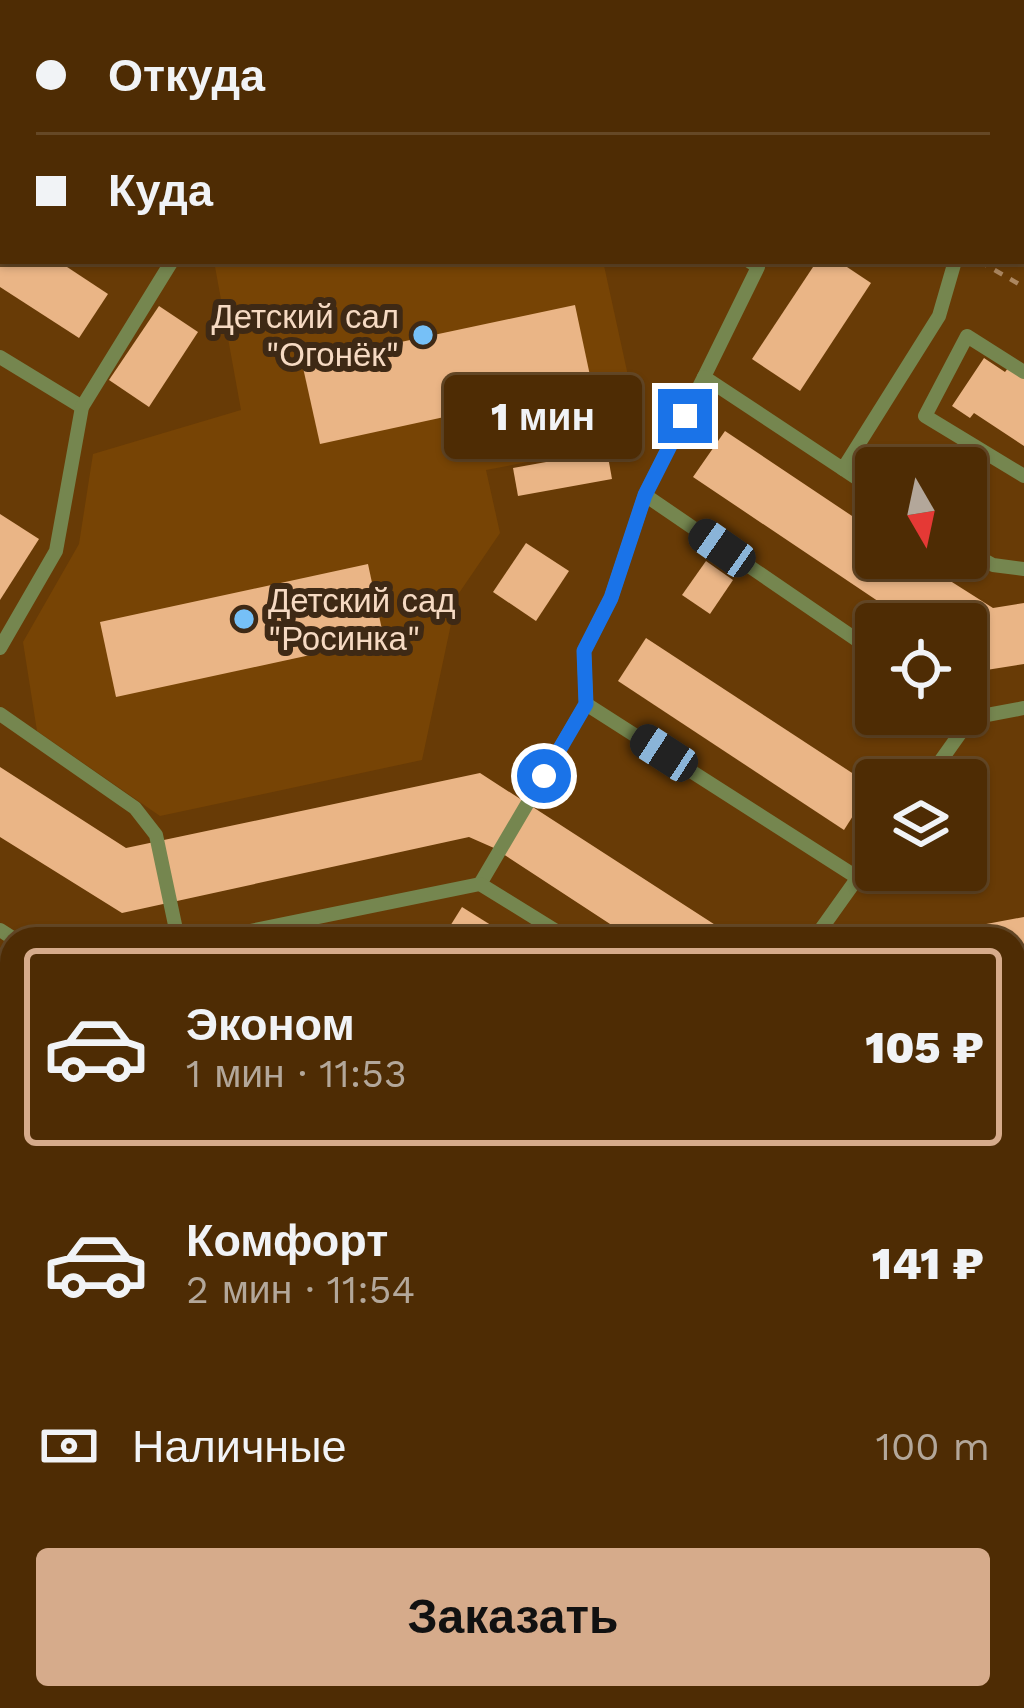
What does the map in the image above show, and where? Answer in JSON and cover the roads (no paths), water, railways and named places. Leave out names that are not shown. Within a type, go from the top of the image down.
[{"type":"lane","points":[[0,648],[56,551],[82,406],[170,264]]},
{"type":"lane","points":[[480,884],[586,704],[584,651],[611,598],[645,495],[758,267],[754,264]]},
{"type":"lane","points":[[844,469],[939,316],[954,264]]},
{"type":"lane","points":[[1024,372],[967,336],[925,416],[1024,476]]},
{"type":"lane","points":[[0,358],[82,406]]},
{"type":"lane","points":[[704,377],[855,476]]},
{"type":"lane","points":[[645,495],[855,639]]},
{"type":"lane","points":[[987,562],[1024,569]]},
{"type":"lane","points":[[586,704],[855,877]]},
{"type":"lane","points":[[987,713],[1024,708]]},
{"type":"lane","points":[[0,714],[136,808],[156,836],[175,927]]},
{"type":"lane","points":[[822,927],[855,881]]},
{"type":"lane","points":[[270,927],[480,884],[550,927]]},
{"type":"place","name":"Детский сал \"Огонёк\"","points":[[423,335]]},
{"type":"place","name":"Детский сад \"Росинка\"","points":[[244,619]]}]
